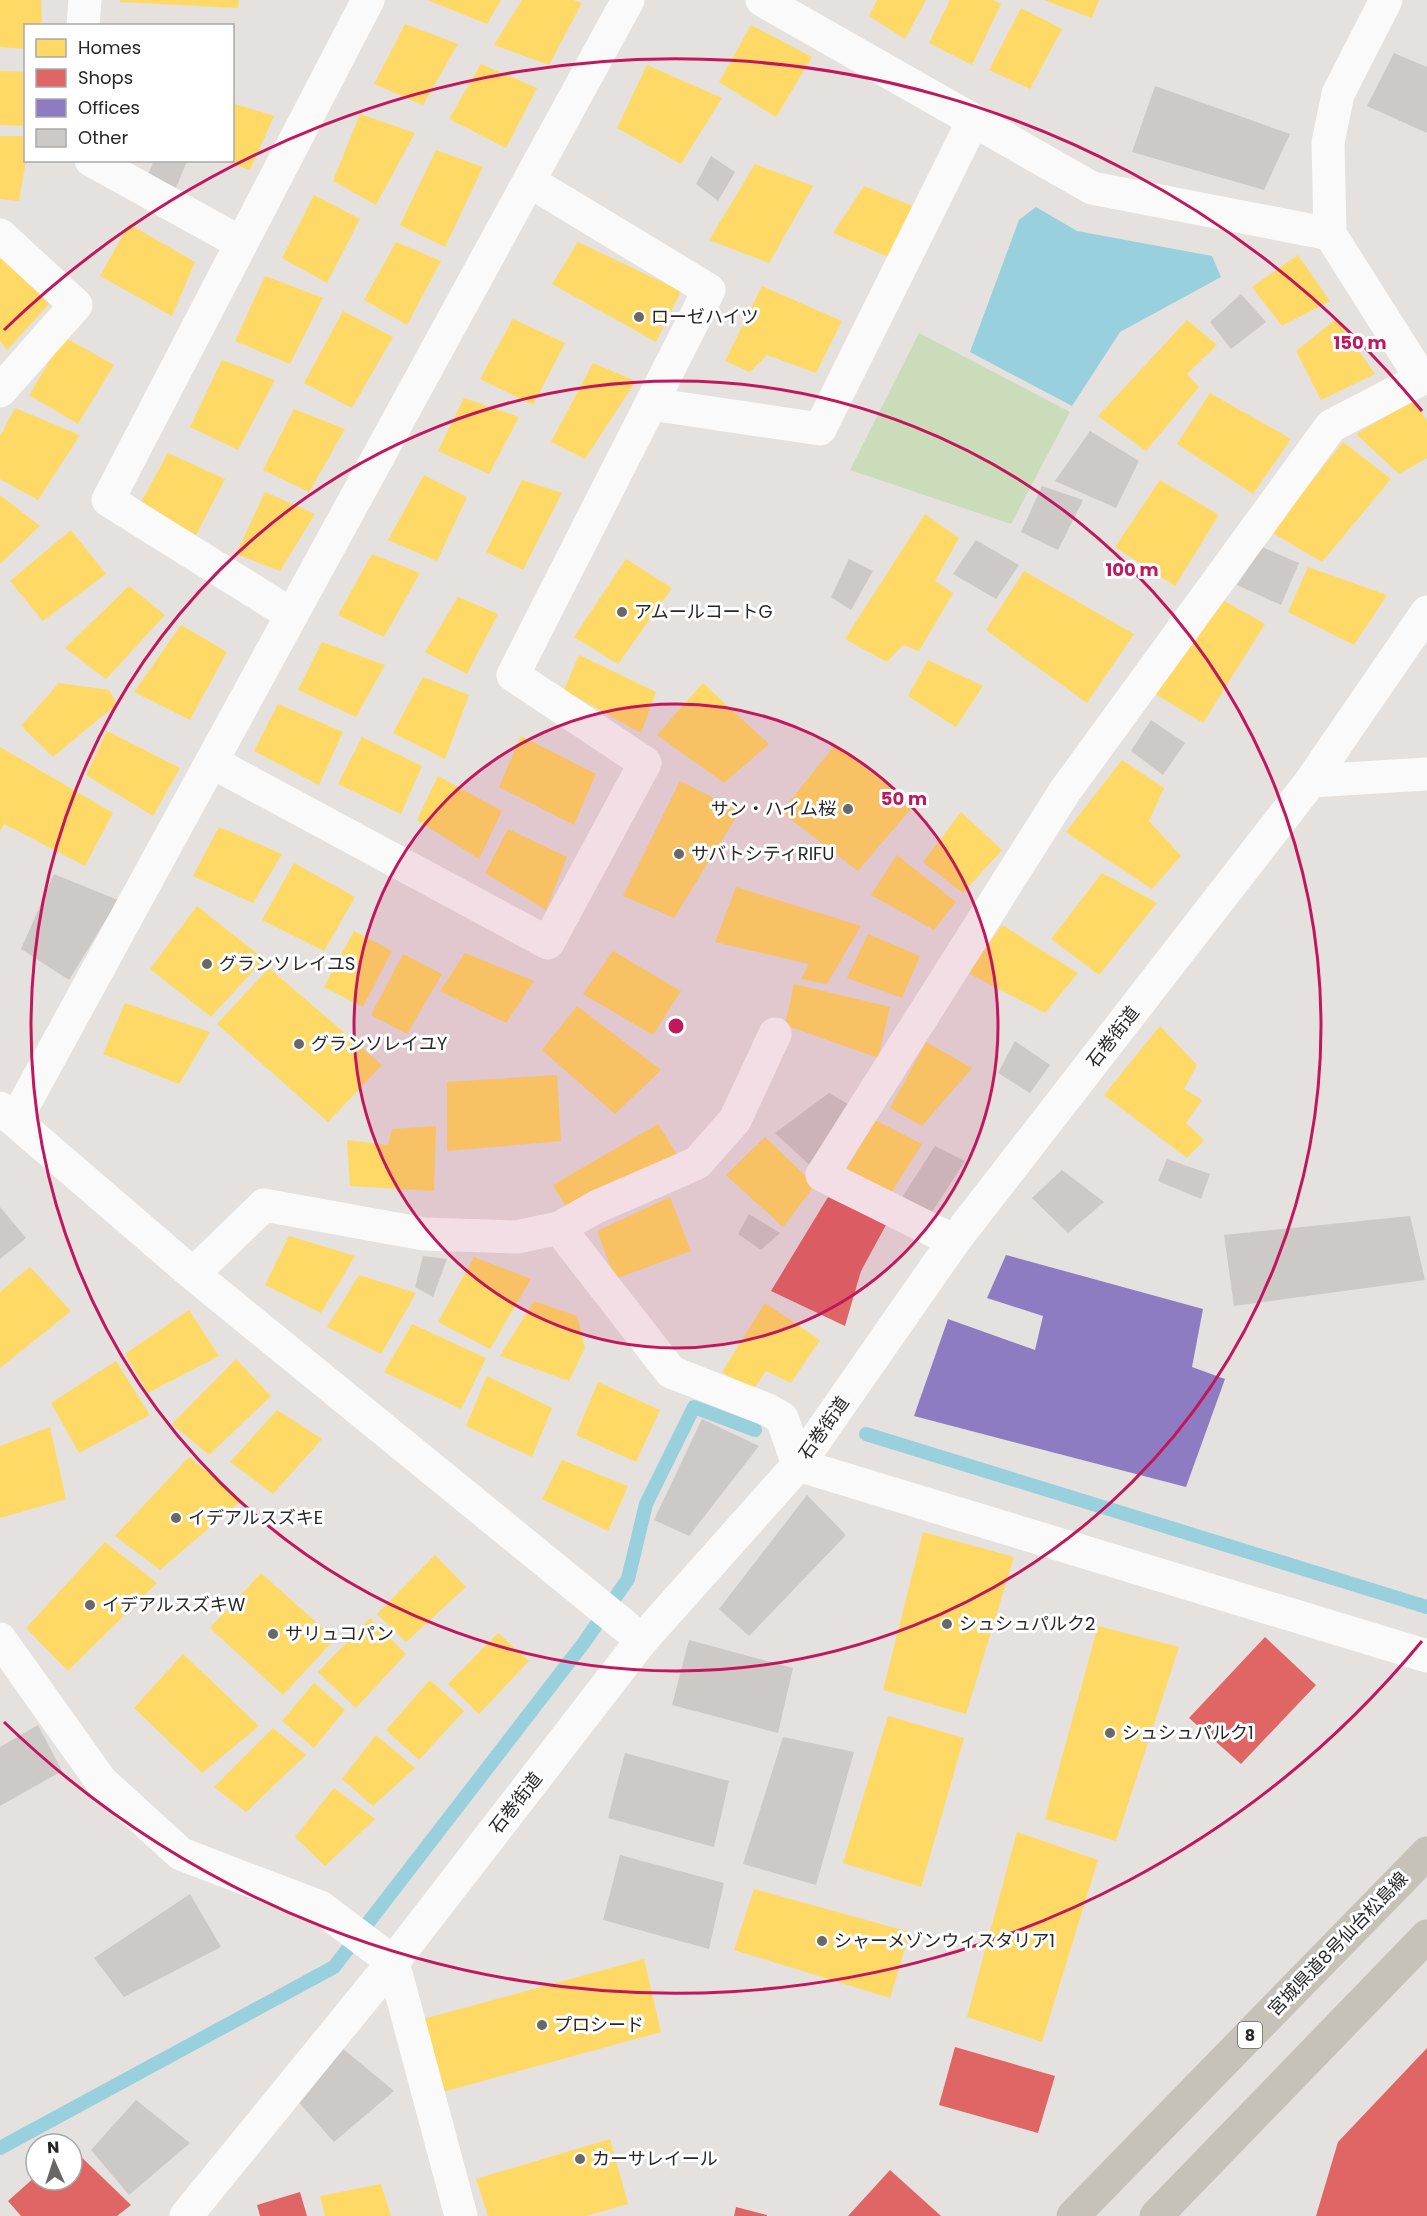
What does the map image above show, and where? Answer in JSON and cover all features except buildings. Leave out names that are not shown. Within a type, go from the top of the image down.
[{"type":"main road","name":"宮城県道8号仙台松島線","points":[[1073,2216],[1427,1853]]},
{"type":"main road","points":[[1156,2216],[1427,1936]]},
{"type":"street","points":[[83,24],[85,0]]},
{"type":"street","points":[[292,615],[108,500],[368,0]]},
{"type":"street","points":[[628,0],[212,762],[8,1114],[194,1274],[635,1634]]},
{"type":"street","points":[[762,0],[1092,188],[1329,234]]},
{"type":"street","points":[[954,1241],[822,1175],[1065,791],[1331,426],[1424,377],[1329,234],[1328,142],[1338,94],[1386,0]]},
{"type":"street","points":[[651,404],[820,429],[973,121]]},
{"type":"street","points":[[94,162],[241,243]]},
{"type":"street","points":[[212,762],[548,943],[645,763],[513,675],[709,290],[529,181]]},
{"type":"street","points":[[0,236],[76,305],[0,391]]},
{"type":"street","name":"石巻街道","points":[[186,2216],[635,1634],[798,1465],[954,1241],[1311,781],[1427,612]]},
{"type":"street","points":[[1311,781],[1427,774]]},
{"type":"street","points":[[194,1274],[264,1204],[424,1234],[517,1237],[559,1228],[596,1206],[697,1163],[735,1120],[775,1034]]},
{"type":"street","points":[[559,1228],[671,1372],[768,1410],[782,1418],[798,1465],[1427,1656]]},
{"type":"street","points":[[0,1640],[101,1781],[181,1854],[320,1907],[387,1958],[461,2216]]},
{"type":"green space","points":[[919,333],[1070,412],[1011,524],[850,470]]},
{"type":"water","points":[[1036,207],[1077,231],[1212,256],[1221,277],[1120,332],[1072,406],[970,352],[1019,220]]},
{"type":"waterway","points":[[0,2148],[334,1967],[583,1644],[628,1579],[646,1504],[694,1407],[755,1430]]},
{"type":"waterway","points":[[866,1434],[1427,1607]]},
{"type":"place","name":"ローゼハイツ","points":[[639,317]]},
{"type":"place","name":"アムールコートG","points":[[622,612]]},
{"type":"place","name":"サン・ハイム桜","points":[[848,809]]},
{"type":"place","name":"サバトシティRIFU","points":[[679,854]]},
{"type":"place","name":"グランソレイユS","points":[[207,964]]},
{"type":"place","name":"グランソレイユY","points":[[299,1044]]},
{"type":"place","name":"イデアルスズキE","points":[[176,1518]]},
{"type":"place","name":"イデアルスズキW","points":[[90,1605]]},
{"type":"place","name":"シュシュパルク2","points":[[947,1624]]},
{"type":"place","name":"サリュコパン","points":[[273,1634]]},
{"type":"place","name":"シュシュパルク1","points":[[1110,1733]]},
{"type":"place","name":"シャーメゾンウィスタリア1","points":[[822,1941]]},
{"type":"place","name":"プロシード","points":[[542,2025]]},
{"type":"place","name":"カーサレイール","points":[[580,2159]]}]
